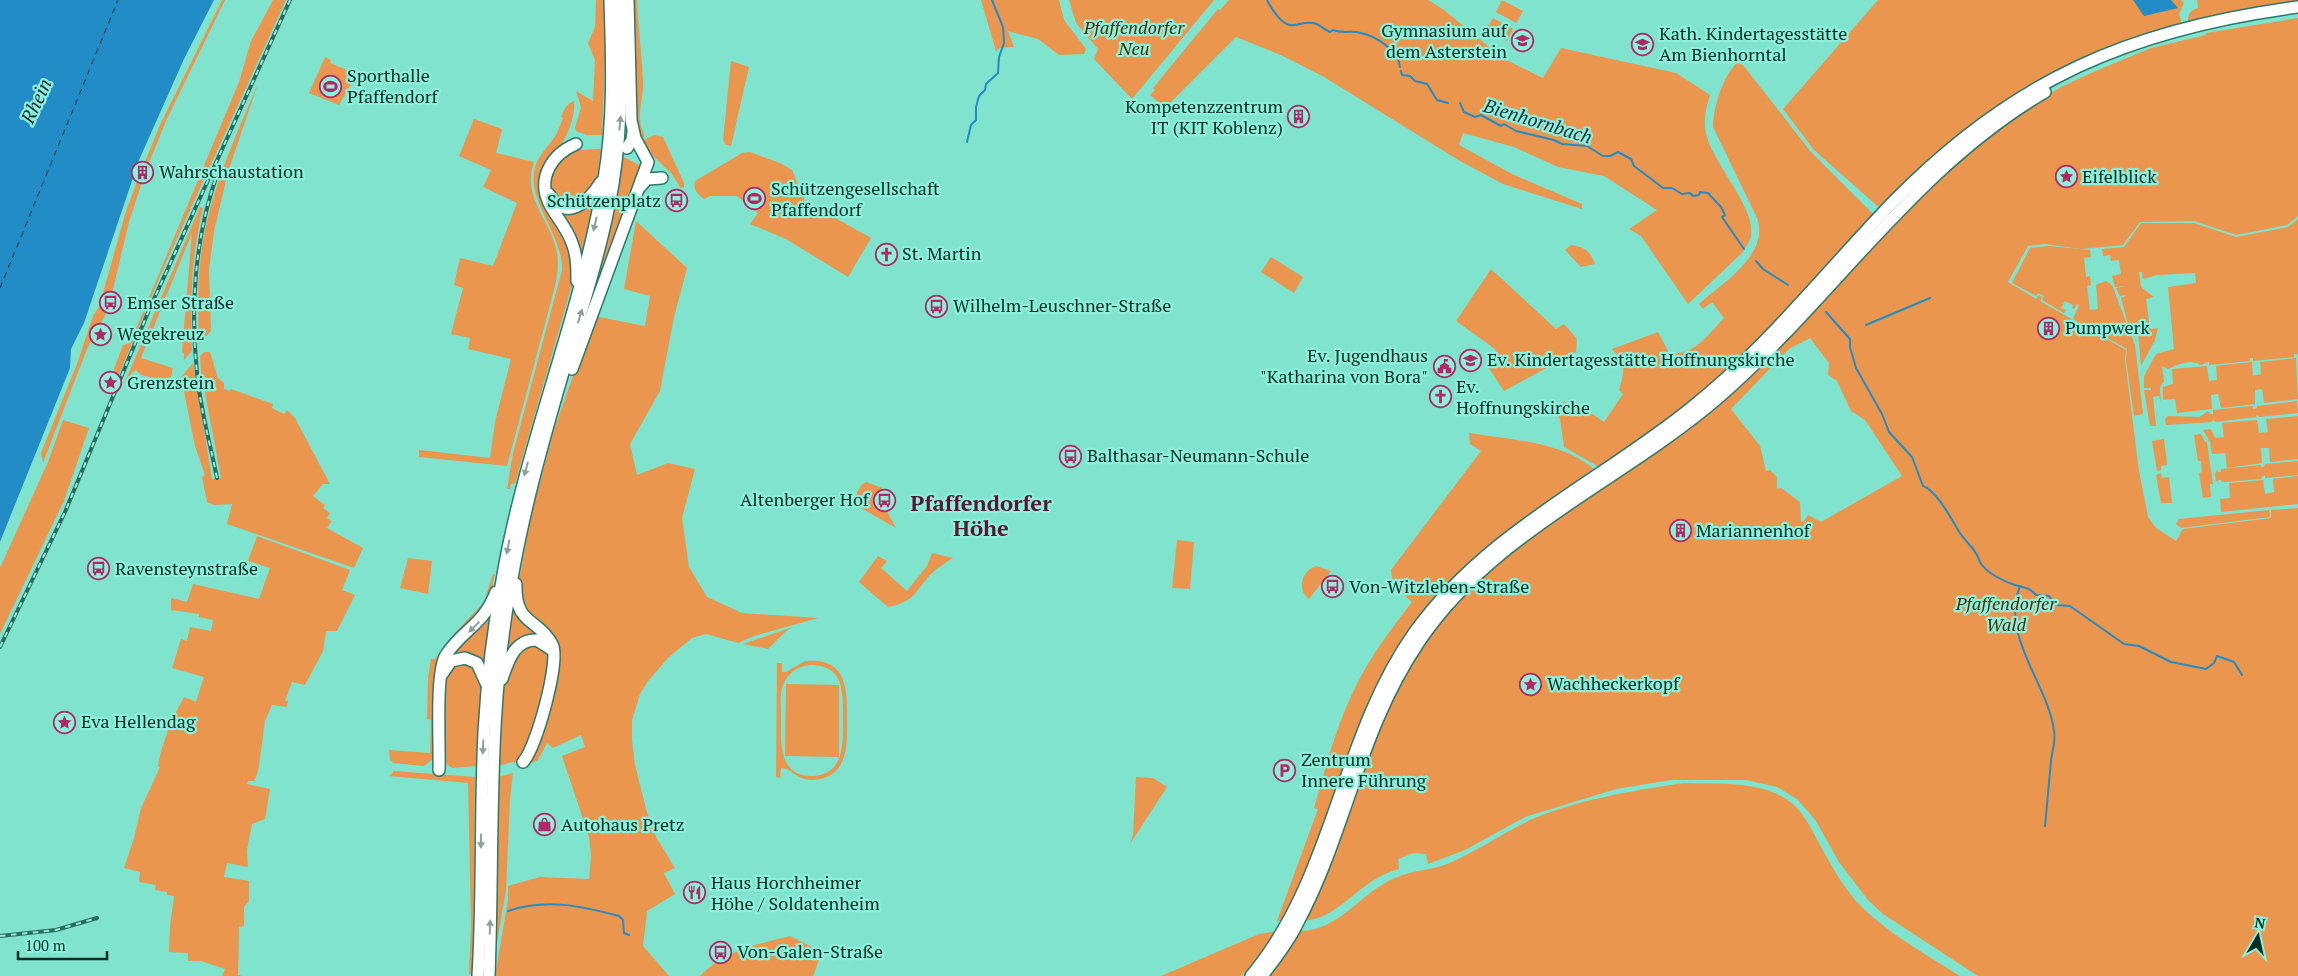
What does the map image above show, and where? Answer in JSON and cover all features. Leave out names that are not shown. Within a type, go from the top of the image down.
[{"type":"highway","points":[[478,976],[482,777],[504,569],[526,469],[587,256],[604,176],[611,104],[610,0]]},
{"type":"highway","points":[[489,976],[492,691],[516,557],[534,477],[591,281],[612,186],[621,104],[619,0]]},
{"type":"highway","points":[[626,148],[632,140],[633,132],[630,114],[628,0]]},
{"type":"highway","points":[[1251,976],[1277,941],[1300,900],[1368,716],[1389,673],[1414,634],[1451,587],[1481,558],[1530,519],[1594,482],[1698,414],[1760,359],[1906,202],[1937,172],[1984,132],[2035,98],[2081,73],[2171,35],[2298,8]]},
{"type":"highway","points":[[2204,27],[2298,15]]},
{"type":"highway","points":[[556,397],[571,370],[648,162],[633,132]]},
{"type":"highway","points":[[576,144],[565,149],[553,161],[546,172],[545,185],[549,204],[573,244],[576,264],[576,295]]},
{"type":"highway","points":[[545,185],[555,202],[573,208],[589,199],[604,176]]},
{"type":"highway","points":[[639,188],[647,179],[662,178]]},
{"type":"highway","points":[[1262,976],[1289,939],[1305,908],[1324,862],[1376,719],[1397,677],[1421,639],[1458,594],[1494,559],[1594,482]]},
{"type":"highway","points":[[516,557],[517,603],[526,618],[552,644],[555,657],[554,671],[533,746],[523,762]]},
{"type":"highway","points":[[439,770],[440,669],[445,658],[483,617],[493,599],[504,569]]},
{"type":"highway","points":[[492,691],[516,649],[523,643],[532,640],[541,641],[551,648],[555,657]]},
{"type":"highway","points":[[440,684],[448,664],[455,659],[465,658],[474,661],[480,667],[492,691]]},
{"type":"green space","points":[[222,0],[225,0],[166,121],[146,170],[142,169],[160,125]]},
{"type":"green space","points":[[273,0],[286,0],[164,267],[118,377],[114,369],[123,345],[130,343],[239,82],[251,41]]},
{"type":"green space","points":[[596,0],[605,0],[606,29],[602,135],[587,135],[576,131],[575,128],[581,107],[576,91],[593,101],[595,60],[588,43],[595,27]]},
{"type":"green space","points":[[631,0],[637,0],[642,62],[643,90],[640,121],[645,136],[641,139],[636,135]]},
{"type":"green space","points":[[981,0],[1059,0],[1064,20],[1086,49],[1084,54],[1059,55],[1038,39],[1008,31],[1014,47],[1000,48],[996,51]]},
{"type":"green space","name":"Pfaffendorfer Neu","points":[[1069,0],[1214,0],[1132,99],[1094,59],[1098,49],[1076,23]]},
{"type":"green space","points":[[1229,0],[1428,0],[1444,10],[1504,59],[1543,78],[1561,48],[1676,73],[1710,95],[1705,114],[1706,133],[1716,158],[1747,212],[1751,224],[1750,240],[1742,253],[1688,304],[1641,236],[1629,229],[1657,210],[1604,176],[1558,167],[1514,147],[1463,133],[1459,145],[1512,174],[1582,204],[1582,209],[1503,184],[1460,161],[1324,77],[1283,56],[1236,37],[1165,108],[1150,95],[1155,90],[1153,88],[1218,9],[1220,10]]},
{"type":"green space","points":[[1502,0],[1523,11],[1516,23],[1496,12]]},
{"type":"green space","points":[[1878,0],[2181,0],[2184,3],[2179,14],[2182,24],[2071,66],[1883,211],[1814,150],[1783,109]]},
{"type":"green space","points":[[2197,0],[2298,0],[2298,4],[2188,22],[2190,13],[2198,8]]},
{"type":"green space","points":[[1493,18],[1513,29],[1507,41],[1486,30]]},
{"type":"green space","name":"Pfaffendorfer Wald","points":[[2298,18],[2298,216],[2287,225],[2236,235],[2194,221],[2140,222],[2123,245],[2081,249],[2045,244],[2028,246],[2008,282],[2036,299],[2039,295],[2042,297],[2040,301],[2126,350],[2125,360],[2139,471],[2148,517],[2156,528],[2176,541],[2183,529],[2271,518],[2271,510],[2298,508],[2298,976],[1978,976],[1883,914],[1868,900],[1839,862],[1816,821],[1797,799],[1777,787],[1746,780],[1671,780],[1616,789],[1525,817],[1465,850],[1428,864],[1426,854],[1414,853],[1398,859],[1399,869],[1372,881],[1329,913],[1303,921],[1388,701],[1447,608],[1496,559],[1635,467],[1662,443],[1938,174],[2036,102],[2061,87],[2151,48],[2206,35],[2206,33]],"holes":[[[1810,338],[1829,363],[1828,375],[1837,381],[1851,411],[1865,420],[1902,476],[1821,522],[1808,515],[1801,522],[1800,502],[1781,488],[1777,489],[1777,477],[1770,470],[1766,471],[1760,446],[1731,409],[1789,349]]]},
{"type":"green space","name":"Sporthalle Pfaffendorf","points":[[325,57],[331,60],[330,63],[357,74],[339,105],[309,93]]},
{"type":"green space","points":[[731,61],[749,67],[731,146],[726,145],[723,140]]},
{"type":"green space","points":[[1737,63],[1743,65],[1811,152],[1876,217],[1778,324],[1682,411],[1599,467],[1564,447],[1560,419],[1556,414],[1564,401],[1570,405],[1574,401],[1604,422],[1623,394],[1619,390],[1623,368],[1620,359],[1612,349],[1658,332],[1669,353],[1686,351],[1700,343],[1724,318],[1712,302],[1703,309],[1699,304],[1742,267],[1757,244],[1759,231],[1757,218],[1713,127],[1715,111],[1723,84]]},
{"type":"green space","points":[[258,84],[228,172],[214,231],[209,270],[211,331],[199,344],[199,272],[206,226],[225,164]]},
{"type":"green space","points":[[574,101],[573,118],[568,131],[563,142],[547,163],[542,175],[570,244],[574,278],[515,483],[511,484],[510,489],[507,489],[513,453],[562,270],[557,244],[536,193],[535,168],[540,156],[558,132],[564,110]]},
{"type":"green space","points":[[474,119],[502,129],[496,153],[534,162],[531,186],[552,237],[558,260],[558,271],[554,288],[507,466],[419,457],[419,450],[490,458],[495,422],[511,359],[468,349],[470,338],[451,334],[463,288],[454,285],[460,258],[493,266],[517,203],[483,187],[491,170],[459,156]]},
{"type":"green space","points":[[654,135],[663,137],[684,183],[684,188],[680,187],[672,174],[649,152],[642,141]]},
{"type":"green space","points":[[601,149],[597,180],[589,196],[567,205],[553,197],[548,179],[564,157],[575,150]]},
{"type":"green space","points":[[750,152],[780,163],[792,170],[805,201],[871,238],[848,277],[786,239],[750,224],[758,213],[737,196],[710,196],[704,199],[695,189],[695,181],[742,153]]},
{"type":"green space","points":[[620,155],[641,166],[579,338]]},
{"type":"green space","points":[[140,174],[144,176],[129,222],[108,310],[87,349],[43,463],[41,453],[77,364],[93,316],[99,307],[126,211]]},
{"type":"green space","points":[[595,196],[579,264],[560,208]]},
{"type":"green space","points":[[200,207],[203,208],[192,280],[192,351],[184,360],[184,353],[182,352],[192,233],[141,358],[173,368],[170,382],[141,375],[136,370],[124,384]]},
{"type":"green space","points":[[2298,219],[2298,356],[2294,354],[2294,357],[2253,361],[2253,358],[2250,358],[2250,361],[2209,365],[2209,362],[2200,365],[2188,362],[2168,369],[2162,366],[2164,381],[2160,387],[2161,402],[2159,396],[2153,397],[2156,426],[2150,426],[2144,390],[2151,390],[2151,388],[2144,388],[2144,376],[2156,354],[2174,349],[2168,287],[2196,283],[2195,273],[2157,275],[2143,279],[2142,272],[2139,272],[2141,287],[2154,297],[2146,299],[2150,329],[2158,328],[2155,340],[2141,366],[2138,332],[2135,332],[2135,338],[2128,324],[2121,298],[2127,295],[2120,296],[2116,288],[2126,286],[2115,287],[2112,276],[2121,274],[2119,260],[2111,261],[2110,255],[2103,256],[2102,249],[2124,247],[2141,223],[2194,223],[2236,237],[2288,227]]},
{"type":"green space","points":[[636,221],[687,268],[674,317],[660,391],[630,444],[637,475],[668,463],[695,469],[682,518],[689,567],[707,597],[742,613],[818,618],[754,636],[738,643],[706,634],[692,638],[669,657],[648,681],[640,694],[632,720],[635,765],[646,809],[656,837],[675,868],[664,873],[675,894],[647,911],[643,946],[669,976],[495,976],[508,900],[508,886],[540,877],[589,879],[591,855],[589,837],[562,756],[585,747],[581,735],[553,748],[547,743],[538,760],[532,763],[529,760],[558,665],[525,614],[518,587],[530,520],[554,430],[594,316],[645,326],[650,296],[624,289]]},
{"type":"green space","points":[[1571,245],[1586,250],[1595,264],[1581,267],[1565,250]]},
{"type":"green space","points":[[2049,246],[2090,250],[2091,257],[2084,258],[2086,277],[2090,276],[2091,285],[2087,286],[2090,310],[2098,309],[2096,285],[2106,281],[2112,285],[2135,345],[2143,414],[2134,416],[2126,360],[2127,349],[2073,319],[2079,305],[2077,304],[2074,309],[2072,308],[2073,305],[2065,301],[2061,308],[2066,310],[2064,313],[2042,300],[2044,296],[2038,293],[2036,296],[2012,283],[2030,248]]},
{"type":"green space","points":[[1271,257],[1303,277],[1294,293],[1261,272]]},
{"type":"green space","points":[[1491,269],[1556,329],[1564,324],[1577,339],[1576,352],[1504,391],[1488,367],[1496,354],[1495,349],[1456,321]]},
{"type":"green space","points":[[204,352],[210,352],[218,378],[224,383],[224,389],[229,391],[231,389],[273,404],[272,408],[284,414],[287,410],[295,418],[330,484],[323,484],[313,496],[325,505],[323,508],[330,513],[327,518],[332,521],[327,528],[363,548],[354,568],[227,524],[232,504],[214,505],[207,502],[202,477],[205,475],[195,446],[181,377],[193,363],[212,479],[221,478],[201,372],[200,356]]},
{"type":"green space","points":[[2296,358],[2298,399],[2264,403],[2262,389],[2255,390],[2255,404],[2221,408],[2218,394],[2211,395],[2212,409],[2177,413],[2175,399],[2163,400],[2163,387],[2173,384],[2172,369],[2207,366],[2209,381],[2217,380],[2216,366],[2252,362],[2253,376],[2261,374],[2260,362]]},
{"type":"green space","points":[[2297,401],[2298,413],[2259,417],[2257,415],[2256,417],[2216,422],[2213,420],[2212,422],[2166,425],[2165,419],[2168,416],[2199,417],[2208,411],[2210,414],[2213,414],[2213,410],[2253,406],[2253,409],[2257,408],[2257,406]]},
{"type":"green space","points":[[2298,416],[2298,459],[2270,462],[2269,448],[2261,448],[2262,463],[2227,468],[2225,453],[2212,454],[2210,442],[2203,430],[2211,429],[2215,438],[2224,437],[2222,423],[2257,420],[2259,433],[2268,432],[2266,419]]},
{"type":"green space","points":[[63,420],[89,428],[64,501],[0,634],[0,568],[48,462]]},
{"type":"green space","points":[[1469,433],[1552,447],[1582,460],[1595,470],[1435,601],[1285,921],[1277,921],[1318,809],[1314,808],[1348,702],[1374,654],[1412,602],[1393,585],[1391,570],[1481,451],[1470,444]]},
{"type":"green space","points":[[2201,434],[2205,442],[2207,442],[2213,484],[2210,484],[2211,497],[2203,498],[2199,473],[2202,472],[2201,461],[2198,461],[2194,435]]},
{"type":"green space","points":[[2164,439],[2167,465],[2161,466],[2161,470],[2157,471],[2152,441]]},
{"type":"green space","points":[[2298,461],[2298,475],[2265,478],[2265,476],[2262,476],[2261,479],[2225,482],[2221,480],[2216,481],[2215,474],[2217,470],[2221,472],[2221,469],[2261,465],[2261,467],[2264,467],[2265,464]]},
{"type":"green space","points":[[2161,473],[2162,478],[2169,477],[2172,503],[2161,503],[2156,475]]},
{"type":"green space","points":[[2298,476],[2298,504],[2221,512],[2220,499],[2230,498],[2229,483],[2263,480],[2265,494],[2274,492],[2273,479]]},
{"type":"green space","points":[[866,482],[882,488],[885,507],[896,528],[852,503],[861,485]]},
{"type":"green space","points":[[2269,510],[2270,517],[2181,528],[2176,524],[2179,519]]},
{"type":"green space","points":[[257,536],[350,570],[342,590],[355,595],[337,631],[326,631],[323,651],[305,685],[292,682],[285,701],[288,701],[287,707],[272,705],[265,721],[258,772],[254,781],[248,781],[247,784],[270,789],[265,819],[252,824],[247,850],[248,867],[227,863],[224,877],[249,881],[249,901],[244,907],[244,926],[239,927],[238,975],[242,976],[222,976],[225,969],[201,961],[188,961],[188,953],[169,952],[174,896],[167,895],[167,892],[155,890],[156,885],[139,882],[140,872],[124,868],[141,808],[160,767],[158,766],[160,757],[172,722],[184,697],[196,702],[204,677],[172,668],[181,639],[187,641],[190,627],[211,631],[213,620],[199,617],[199,614],[171,610],[171,598],[187,602],[193,584],[259,599],[270,568],[248,561]]},
{"type":"green space","points":[[1177,540],[1194,542],[1190,589],[1172,588]]},
{"type":"green space","points":[[932,553],[953,558],[933,572],[913,596],[897,605],[888,607],[859,582],[878,556],[887,561],[881,568],[907,591],[927,566]]},
{"type":"green space","points":[[408,558],[432,561],[428,594],[400,588]]},
{"type":"green space","points":[[1316,566],[1331,571],[1309,599],[1303,590],[1302,581],[1307,572]]},
{"type":"green space","points":[[493,574],[495,574],[489,601],[449,647],[434,758],[424,766],[393,763],[390,759],[389,750],[430,753],[431,720],[427,719],[428,677],[431,659],[435,659],[454,634],[484,602]]},
{"type":"green space","points":[[513,604],[544,637],[506,656]]},
{"type":"green space","points":[[491,609],[483,668],[447,660]]},
{"type":"green space","points":[[793,627],[785,632],[768,649],[743,644]]},
{"type":"green space","points":[[530,643],[547,648],[552,663],[534,729],[520,759],[514,763],[498,766],[501,710],[505,680],[513,658]]},
{"type":"green space","points":[[805,661],[819,661],[837,669],[842,677],[846,696],[846,747],[841,763],[829,776],[820,779],[806,779],[781,768],[780,778],[776,777],[777,663],[782,663],[782,672],[786,672]],"holes":[[[808,665],[831,670],[836,676],[842,691],[842,746],[837,763],[832,769],[824,774],[814,776],[802,775],[793,771],[787,764],[784,756],[781,736],[781,692],[786,679],[794,671]]]},
{"type":"green space","points":[[470,662],[481,677],[476,766],[452,768],[444,762],[445,674],[450,665]]},
{"type":"green space","points":[[786,684],[839,685],[839,757],[785,756]]},
{"type":"green space","points":[[394,771],[475,777],[473,975],[469,974],[471,924],[468,783],[389,776]]},
{"type":"green space","points":[[513,773],[506,891],[496,948],[498,777]]},
{"type":"green space","points":[[1136,777],[1153,778],[1167,787],[1130,844],[1133,834]]},
{"type":"green space","points":[[1685,783],[1744,785],[1773,792],[1786,799],[1804,817],[1837,875],[1856,901],[1879,923],[1960,976],[1268,976],[1298,931],[1312,930],[1325,926],[1337,919],[1371,892],[1395,878],[1450,863],[1524,823],[1561,808],[1624,793]]},
{"type":"green space","points":[[1279,931],[1265,952],[1241,976],[1161,976],[1259,934]]},
{"type":"green space","points":[[790,936],[822,952],[813,976],[700,976],[709,967],[731,954]]},
{"type":"water","name":"Rhein","points":[[0,0],[214,0],[184,59],[139,160],[84,323],[71,349],[70,368],[0,542]]},
{"type":"water","points":[[2133,0],[2171,0],[2178,8],[2144,16]]},
{"type":"waterway","points":[[967,142],[971,125],[976,120],[976,107],[979,96],[985,90],[986,84],[998,73],[999,57],[1004,43],[1003,27],[992,0]]},
{"type":"waterway","name":"Bienhornbach","points":[[1267,0],[1278,17],[1290,25],[1313,23],[1330,32],[1333,30],[1358,32],[1373,37],[1386,45],[1396,55],[1400,67]]},
{"type":"waterway","name":"Bienhornbach","points":[[1401,71],[1402,75],[1410,76],[1415,81],[1427,84],[1437,100],[1448,103]]},
{"type":"waterway","name":"Bienhornbach","points":[[1460,103],[1464,112],[1475,117],[1481,115],[1501,126],[1504,124],[1516,131],[1554,140],[1562,144],[1587,146],[1603,156],[1610,156],[1618,152],[1631,159],[1634,166],[1663,188],[1672,188],[1682,194],[1690,193],[1693,196],[1699,195],[1700,192],[1708,193],[1721,207],[1725,215],[1722,217],[1744,249]]},
{"type":"waterway","name":"Bienhornbach","points":[[1756,261],[1763,269],[1788,285]]},
{"type":"waterway","points":[[1866,325],[1930,298]]},
{"type":"waterway","name":"Bienhornbach","points":[[1826,312],[1850,339],[1850,347],[1856,368],[1882,414],[1889,432],[1912,457],[1923,486],[1938,499],[1985,568],[2002,580],[2029,589],[2036,595],[2049,596],[2056,605],[2070,606],[2124,644],[2139,646],[2171,662],[2206,669],[2214,663],[2217,656],[2234,662],[2242,675]]},
{"type":"waterway","points":[[2020,586],[2015,605],[2020,642],[2050,713],[2054,735],[2045,826]]},
{"type":"waterway","points":[[508,911],[522,907],[550,904],[591,909],[619,916],[623,920],[624,933],[629,935]]},
{"type":"ferry route","points":[[0,288],[118,0]]},
{"type":"railway","points":[[0,647],[65,512],[149,310],[290,0]]},
{"type":"railway","points":[[217,478],[198,386],[194,323],[199,246],[210,196],[218,172]]},
{"type":"railway","points":[[0,936],[56,930],[97,918]]},
{"type":"place","name":"Gymnasium auf dem Asterstein","points":[[1523,41]]},
{"type":"place","name":"Kath. Kindertagesstätte Am Bienhorntal","points":[[1643,44]]},
{"type":"place","name":"Sporthalle Pfaffendorf","points":[[331,86]]},
{"type":"place","name":"Kompetenzzentrum IT (KIT Koblenz)","points":[[1299,117]]},
{"type":"place","name":"Wahrschaustation","points":[[143,172]]},
{"type":"place","name":"Eifelblick","points":[[2066,177]]},
{"type":"place","name":"Schützengesellschaft Pfaffendorf","points":[[755,199]]},
{"type":"place","name":"Schützenplatz","points":[[677,201]]},
{"type":"place","name":"St. Martin","points":[[886,254]]},
{"type":"place","name":"Emser Straße","points":[[111,303]]},
{"type":"place","name":"Wilhelm-Leuschner-Straße","points":[[937,306]]},
{"type":"place","name":"Pumpwerk","points":[[2049,328]]},
{"type":"place","name":"Wegekreuz","points":[[101,334]]},
{"type":"place","name":"Ev. Kindertagesstätte Hoffnungskirche","points":[[1471,360]]},
{"type":"place","name":"Ev. Jugendhaus \"Katharina von Bora\"","points":[[1444,366]]},
{"type":"place","name":"Grenzstein","points":[[111,383]]},
{"type":"place","name":"Ev. Hoffnungskirche","points":[[1440,397]]},
{"type":"place","name":"Balthasar-Neumann-Schule","points":[[1071,456]]},
{"type":"place","name":"Altenberger Hof","points":[[885,500]]},
{"type":"place","name":"Mariannenhof","points":[[1680,531]]},
{"type":"place","name":"Ravensteynstraße","points":[[99,569]]},
{"type":"place","name":"Von-Witzleben-Straße","points":[[1333,587]]},
{"type":"place","name":"Wachheckerkopf","points":[[1531,684]]},
{"type":"place","name":"Eva Hellendag","points":[[65,722]]},
{"type":"place","name":"Zentrum Innere Führung","points":[[1285,770]]},
{"type":"place","name":"Autohaus Pretz","points":[[545,825]]},
{"type":"place","name":"Haus Horchheimer Höhe / Soldatenheim","points":[[695,893]]},
{"type":"place","name":"Von-Galen-Straße","points":[[721,952]]},
{"type":"district","name":"Pfaffendorfer Höhe","points":[[981,516]]}]
